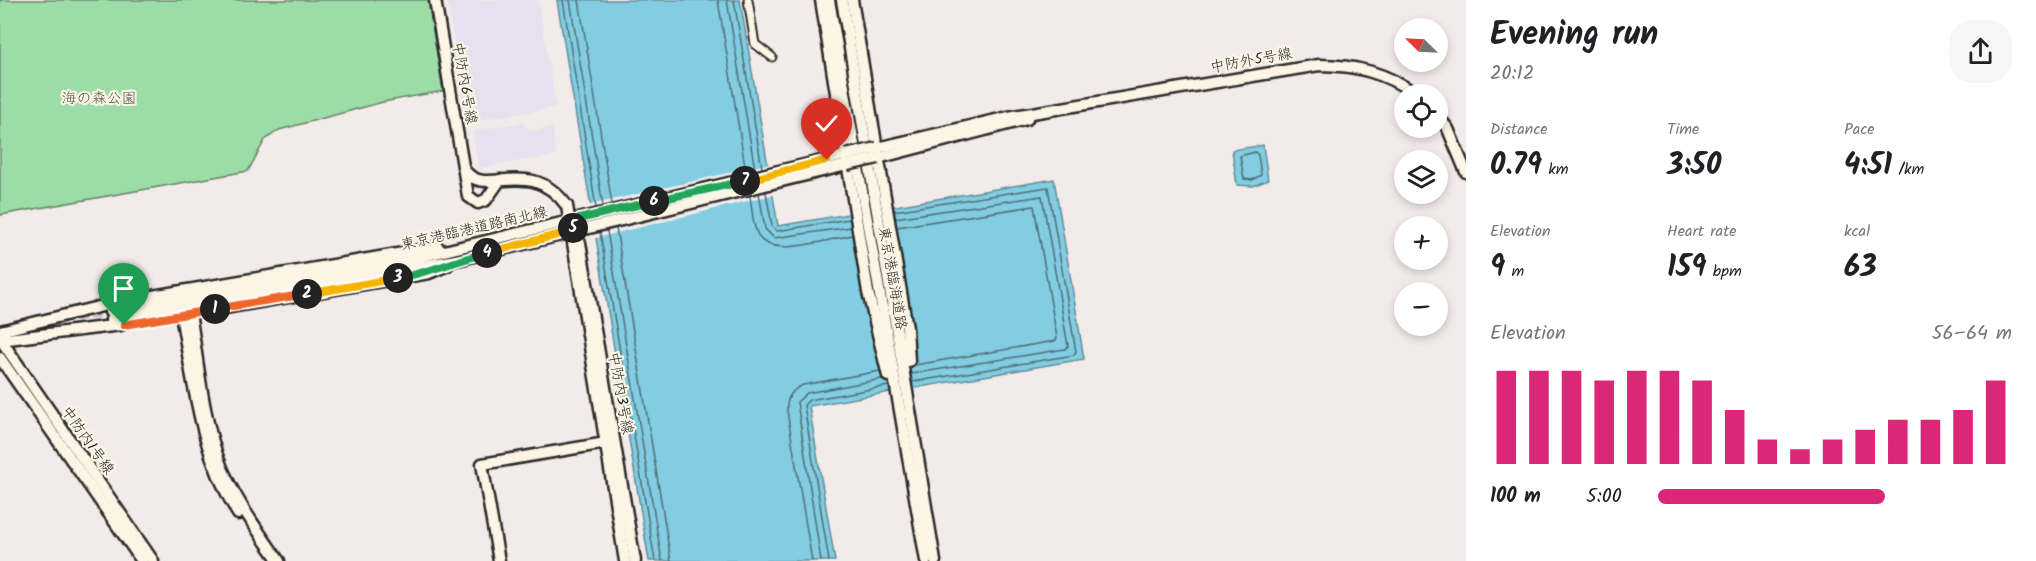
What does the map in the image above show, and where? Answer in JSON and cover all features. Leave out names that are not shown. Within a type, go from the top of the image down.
[{"type":"street","name":"中防内6号線","points":[[435,0],[468,189]]},
{"type":"street","points":[[748,0],[755,44],[772,57]]},
{"type":"street","points":[[821,0],[874,324],[904,416]]},
{"type":"street","name":"東京港臨海道路","points":[[829,0],[910,405],[904,416],[923,487],[935,561]]},
{"type":"street","name":"東京港臨海道路","points":[[842,0],[867,184],[926,561]]},
{"type":"street","points":[[852,0],[907,328],[910,405]]},
{"type":"street","name":"中防外5号線","points":[[877,153],[1085,103],[1319,65],[1370,70],[1399,84]]},
{"type":"street","points":[[1448,129],[1466,172]]},
{"type":"street","name":"東京港臨港道路南北線","points":[[572,226],[459,246],[419,257],[110,316],[462,259],[572,226],[877,153]]},
{"type":"street","points":[[465,171],[477,181]]},
{"type":"street","points":[[500,180],[486,200],[482,202],[471,200],[468,189],[477,181],[522,178],[544,184],[562,200],[572,226]]},
{"type":"street","name":"中防内3号線","points":[[572,226],[580,243],[626,561]]},
{"type":"street","points":[[0,336],[123,302],[424,248],[459,246]]},
{"type":"street","points":[[0,336],[86,330],[186,314],[429,273],[462,259]]},
{"type":"street","points":[[186,314],[205,444],[226,493],[270,561]]},
{"type":"street","points":[[186,314],[210,430],[219,460],[245,512],[279,561]]},
{"type":"street","name":"中防内1号線","points":[[0,336],[153,561]]},
{"type":"street","name":"中防内1号線","points":[[0,358],[142,561]]},
{"type":"street","points":[[499,561],[482,464],[610,442]]},
{"type":"street","name":"中防内3号線","points":[[610,442],[635,561]]},
{"type":"street","points":[[923,487],[941,561]]},
{"type":"street","points":[[918,561],[915,543],[919,520]]},
{"type":"shaded area","points":[[447,0],[538,0],[556,107],[468,122]]},
{"type":"shaded area","points":[[522,122],[531,131],[552,127],[556,155],[478,168],[473,131]]},
{"type":"green space","name":"海の森公園","points":[[0,0],[428,0],[443,91],[383,102],[279,130],[265,140],[248,171],[0,215]]},
{"type":"water","points":[[557,0],[740,0],[778,226],[1054,179],[1084,359],[809,406],[835,561],[649,561]]},
{"type":"water","points":[[1263,145],[1268,180],[1253,186],[1237,185],[1232,150]]},
{"type":"pier","points":[[771,163],[776,194],[592,239],[586,206]]},
{"type":"tunnel","points":[[74,317],[110,312]]},
{"type":"route","points":[[124,325],[429,273],[462,259],[573,231],[571,221],[827,160]]}]
